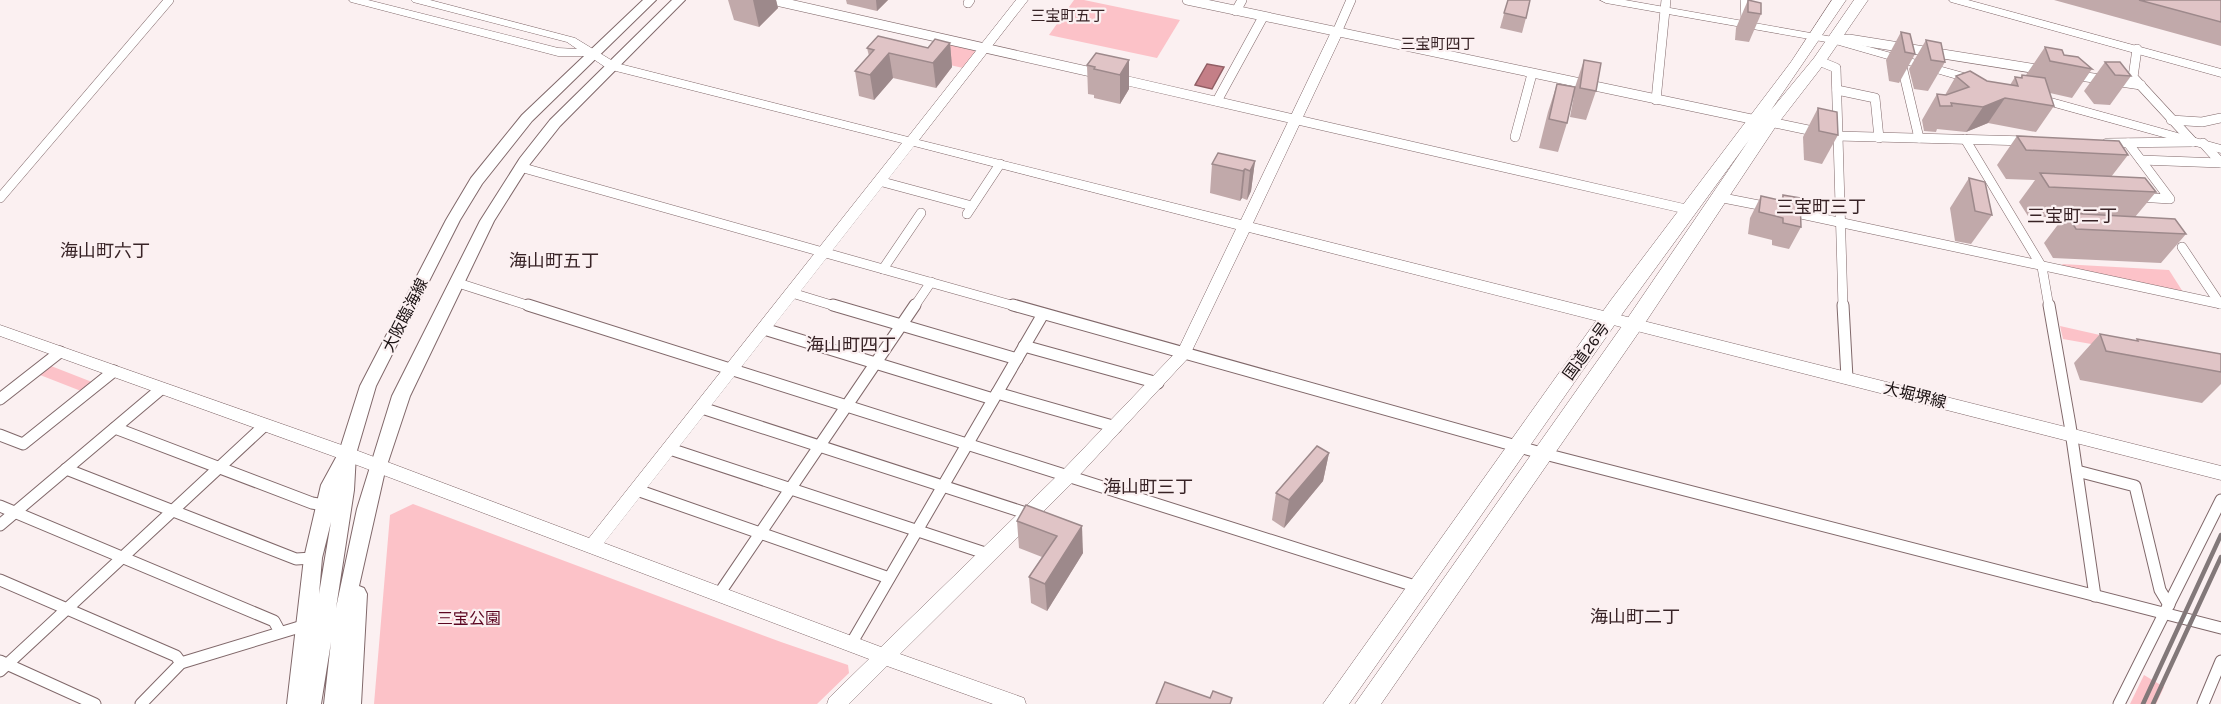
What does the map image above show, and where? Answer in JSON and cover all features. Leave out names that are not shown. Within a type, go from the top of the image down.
[{"type":"highway","name":"国道26号","points":[[1367,704],[1541,453],[1634,324],[1718,197],[1763,121],[1819,62],[1824,38],[1839,0]]},
{"type":"highway","name":"国道26号","points":[[1335,704],[1610,317],[1690,210],[1763,121],[1824,38],[1861,0]]},
{"type":"main road","name":"大阪臨海線","points":[[310,704],[345,490],[347,454],[368,387],[453,220],[476,181],[527,118],[650,0]]},
{"type":"main road","name":"大阪臨海線","points":[[334,704],[349,585],[378,465],[402,394],[455,282],[486,221],[520,167],[541,139],[679,0]]},
{"type":"main road","points":[[297,704],[313,558],[330,485],[347,454]]},
{"type":"main road","points":[[351,704],[363,521]]},
{"type":"street","points":[[0,198],[169,0]]},
{"type":"street","points":[[355,0],[558,52],[594,54]]},
{"type":"street","name":"大堀堺線","points":[[418,0],[571,40],[612,66],[2221,473]]},
{"type":"street","points":[[772,0],[1690,210]]},
{"type":"street","points":[[592,546],[1022,0]]},
{"type":"street","points":[[1187,0],[1208,2],[1263,17],[1837,136],[2034,141]]},
{"type":"street","points":[[1236,11],[1242,0]]},
{"type":"street","points":[[836,704],[1068,476],[1184,353],[1247,225],[1352,0]]},
{"type":"street","points":[[1606,0],[1665,5],[1746,25],[1824,38],[1990,84]]},
{"type":"street","points":[[1745,0],[1746,25]]},
{"type":"street","points":[[1955,0],[2221,73]]},
{"type":"street","points":[[1656,100],[1665,5]]},
{"type":"street","points":[[1217,101],[1263,17]]},
{"type":"street","points":[[1824,38],[1849,39],[2048,71]]},
{"type":"street","points":[[2137,49],[2133,77],[2171,120],[2221,163]]},
{"type":"street","points":[[1900,59],[1918,138]]},
{"type":"street","points":[[1819,62],[1836,68],[1839,222],[1847,378]]},
{"type":"street","points":[[2060,73],[2141,85]]},
{"type":"street","points":[[1515,137],[1532,74]]},
{"type":"street","points":[[1837,90],[1875,98],[1880,138]]},
{"type":"street","points":[[2024,94],[2221,148]]},
{"type":"street","points":[[1511,108],[1522,110]]},
{"type":"street","points":[[2171,120],[2202,122],[2221,118]]},
{"type":"street","points":[[1965,139],[2042,267],[2077,471],[2095,596]]},
{"type":"street","points":[[2098,142],[2198,143]]},
{"type":"street","points":[[2127,196],[2170,199],[2128,143]]},
{"type":"street","points":[[2141,160],[2221,163]]},
{"type":"street","points":[[879,181],[969,210],[1000,164]]},
{"type":"street","points":[[520,167],[1541,453],[2095,596],[2166,609],[2221,628]]},
{"type":"street","points":[[1718,197],[2221,304]]},
{"type":"street","points":[[883,269],[921,213]]},
{"type":"street","points":[[2182,247],[2221,304]]},
{"type":"street","points":[[455,282],[1418,586]]},
{"type":"street","points":[[719,594],[931,282]]},
{"type":"street","points":[[792,293],[1017,359]]},
{"type":"street","points":[[851,644],[1043,314]]},
{"type":"street","points":[[764,329],[875,364],[1116,427]]},
{"type":"street","points":[[0,330],[378,465],[851,644],[1017,704]]},
{"type":"street","points":[[1024,346],[1158,383]]},
{"type":"street","points":[[0,399],[60,352]]},
{"type":"street","points":[[0,435],[23,444],[114,371]]},
{"type":"street","points":[[0,525],[161,388]]},
{"type":"street","points":[[702,408],[1029,514]]},
{"type":"street","points":[[95,704],[3,665],[68,609],[266,425]]},
{"type":"street","points":[[115,428],[312,503],[324,505]]},
{"type":"street","points":[[670,449],[988,554]]},
{"type":"street","points":[[66,469],[296,559],[313,558]]},
{"type":"street","points":[[2077,471],[2135,486],[2166,609]]},
{"type":"street","points":[[637,490],[890,578]]},
{"type":"street","points":[[2119,704],[2221,500]]},
{"type":"street","points":[[0,506],[274,621],[280,632]]},
{"type":"street","points":[[0,580],[176,656],[181,663]]},
{"type":"street","points":[[141,704],[181,663],[306,625]]},
{"type":"street","points":[[2203,704],[2221,661]]},
{"type":"green space","points":[[1074,0],[1084,0],[1180,20],[1157,58],[1049,35]]},
{"type":"green space","points":[[943,41],[977,51],[963,68],[928,60]]},
{"type":"green space","points":[[2062,264],[2169,270],[2183,292],[2063,266]]},
{"type":"green space","points":[[2060,326],[2122,340],[2125,350],[2063,339]]},
{"type":"green space","points":[[51,366],[92,382],[81,391],[40,375]]},
{"type":"green space","name":"三宝公園","points":[[413,504],[848,665],[849,673],[817,704],[374,704],[390,515]]},
{"type":"green space","points":[[2144,675],[2164,687],[2156,704],[2130,704]]},
{"type":"shaded area","points":[[1207,64],[1224,67],[1212,89],[1195,85]]},
{"type":"building","points":[[1508,0],[1530,0],[1526,18],[1504,13]]},
{"type":"building","points":[[1748,0],[1761,3],[1761,14],[1748,12]]},
{"type":"building","points":[[2139,0],[2221,0],[2221,22]]},
{"type":"building","points":[[1901,32],[1910,34],[1915,54],[1905,52]]},
{"type":"building","points":[[878,36],[928,48],[935,39],[950,43],[933,63],[889,53],[870,75],[855,71],[874,50],[867,48]]},
{"type":"building","points":[[1926,40],[1941,43],[1945,62],[1931,60]]},
{"type":"building","points":[[2045,47],[2062,50],[2064,55],[2078,57],[2092,69],[2050,61]]},
{"type":"building","points":[[1096,53],[1129,60],[1120,75],[1087,65]]},
{"type":"building","points":[[1584,60],[1601,63],[1596,91],[1580,88]]},
{"type":"building","points":[[2105,62],[2120,62],[2131,76],[2115,75]]},
{"type":"building","points":[[1970,71],[1987,81],[2018,86],[2015,77],[2022,78],[2022,75],[2045,78],[2054,106],[2005,98],[1983,107],[1951,103],[1952,106],[1940,106],[1937,94],[1946,95],[1969,87],[1956,76]]},
{"type":"building","points":[[1557,84],[1575,87],[1567,123],[1549,119]]},
{"type":"building","points":[[1818,108],[1837,112],[1838,135],[1819,131]]},
{"type":"building","points":[[2017,136],[2119,141],[2128,155],[2026,150]]},
{"type":"building","points":[[1218,153],[1255,161],[1250,171],[1212,164]]},
{"type":"building","points":[[2040,173],[2145,178],[2156,192],[2049,187]]},
{"type":"building","points":[[1969,178],[1985,182],[1992,215],[1975,211]]},
{"type":"building","points":[[1783,195],[1800,198],[1801,227],[1783,223],[1783,218],[1759,212],[1761,196],[1783,201]]},
{"type":"building","points":[[2066,213],[2175,219],[2186,234],[2076,229]]},
{"type":"building","points":[[2100,334],[2221,354],[2221,372],[2106,351]]},
{"type":"building","points":[[1317,446],[1329,453],[1289,500],[1276,493]]},
{"type":"building","points":[[1026,505],[1082,526],[1045,584],[1029,577],[1057,536],[1017,521]]},
{"type":"building","points":[[1165,682],[1210,698],[1213,691],[1232,698],[1230,704],[1156,704]]},
{"type":"railway","points":[[2143,704],[2221,535]]},
{"type":"railway","points":[[2153,704],[2221,557]]},
{"type":"district","name":"三宝町五丁","points":[[1068,16]]},
{"type":"district","name":"三宝町四丁","points":[[1438,44]]},
{"type":"district","name":"三宝町三丁","points":[[1821,207]]},
{"type":"district","name":"三宝町二丁","points":[[2072,216]]},
{"type":"district","name":"海山町六丁","points":[[105,251]]},
{"type":"district","name":"海山町五丁","points":[[554,261]]},
{"type":"district","name":"海山町四丁","points":[[851,345]]},
{"type":"district","name":"海山町三丁","points":[[1148,487]]},
{"type":"district","name":"海山町二丁","points":[[1635,617]]}]
